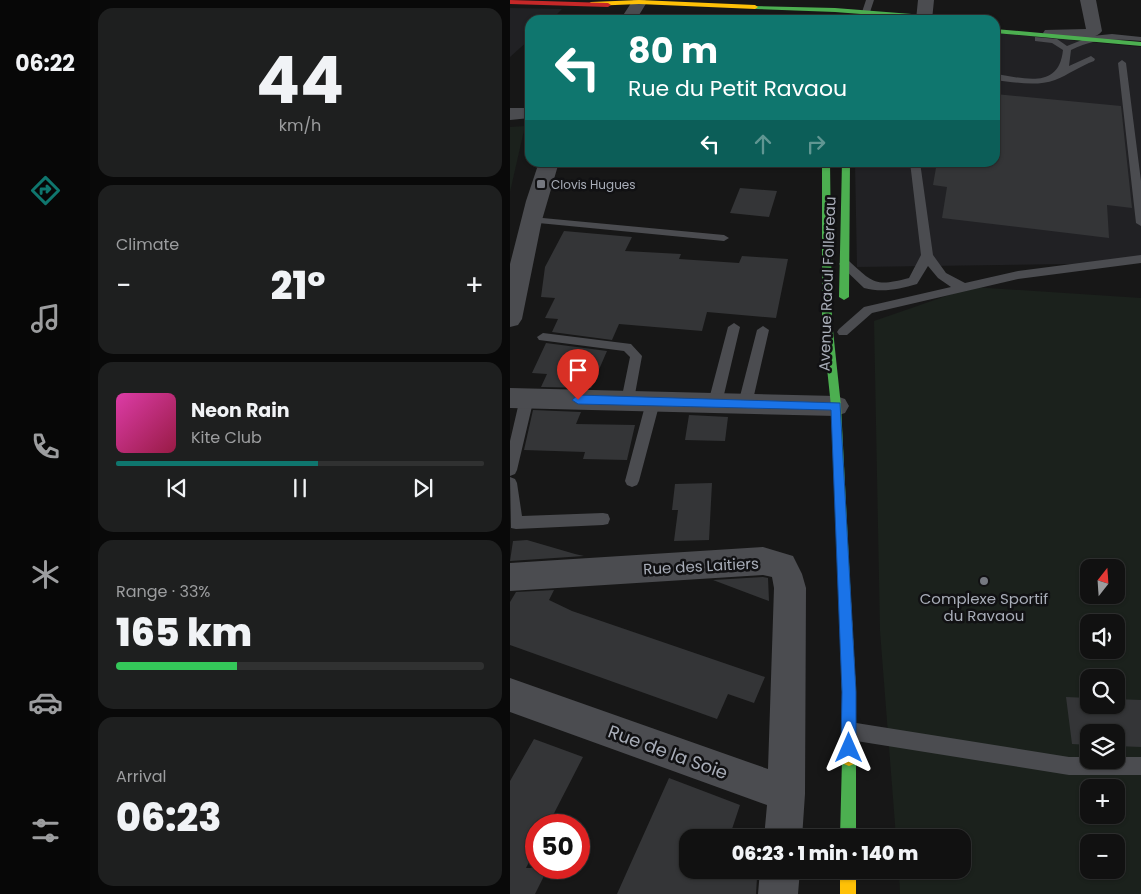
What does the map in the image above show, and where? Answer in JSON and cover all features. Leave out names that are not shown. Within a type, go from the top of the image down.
[{"type":"main road","points":[[777,8],[800,0]]},
{"type":"main road","points":[[510,2],[592,2],[634,10]]},
{"type":"main road","points":[[726,6],[777,8],[857,15]]},
{"type":"main road","points":[[726,6],[864,15]]},
{"type":"main road","points":[[1000,25],[1033,30]]},
{"type":"main road","points":[[1000,33],[1033,30]]},
{"type":"main road","points":[[1091,35],[1141,37]]},
{"type":"main road","points":[[1091,35],[1141,44]]},
{"type":"main road","name":"Avenue Raoul Follereau","points":[[826,167],[827,321],[836,406],[849,682],[848,829]]},
{"type":"main road","name":"Avenue Raoul Follereau","points":[[836,406],[842,341],[846,167]]},
{"type":"main road","points":[[848,879],[848,894]]},
{"type":"street","points":[[925,15],[926,0]]},
{"type":"street","points":[[1033,30],[1091,35],[1088,0]]},
{"type":"street","points":[[634,10],[647,5],[726,6]]},
{"type":"street","points":[[510,114],[525,112]]},
{"type":"street","points":[[510,319],[532,220],[547,167]]},
{"type":"street","points":[[519,398],[836,406]]},
{"type":"street","name":"Rue des Laitiers","points":[[510,577],[763,561],[782,566],[787,574],[790,588],[786,794]]},
{"type":"street","name":"Rue de la Soie","points":[[510,695],[786,794]]},
{"type":"street","points":[[784,829],[786,794]]},
{"type":"street","points":[[778,894],[779,879]]},
{"type":"lane","points":[[868,15],[870,0]]},
{"type":"lane","points":[[1000,34],[1054,41],[1067,49]]},
{"type":"lane","points":[[1067,49],[1091,35]]},
{"type":"lane","points":[[1062,73],[1068,58],[1067,49]]},
{"type":"lane","points":[[1000,77],[1040,81],[1058,77],[1076,64],[1091,59]]},
{"type":"lane","points":[[1122,62],[1141,223]]},
{"type":"lane","points":[[916,167],[927,255],[933,266],[946,281],[964,287]]},
{"type":"lane","points":[[532,220],[724,238]]},
{"type":"lane","points":[[845,264],[868,285],[891,287],[913,281],[922,269],[927,255]]},
{"type":"lane","points":[[842,341],[868,310],[1018,275],[1141,259]]},
{"type":"lane","points":[[715,403],[734,327]]},
{"type":"lane","points":[[745,404],[763,330]]},
{"type":"lane","points":[[543,337],[628,347],[636,356],[641,401],[632,481]]},
{"type":"lane","points":[[510,470],[519,398]]},
{"type":"lane","points":[[510,483],[516,523],[603,519]]},
{"type":"lane","points":[[849,730],[1069,766],[1141,766]]},
{"type":"shaded area","points":[[510,8],[562,9],[556,15],[525,15],[525,44],[510,57]]},
{"type":"shaded area","points":[[1000,33],[1141,47],[1141,263],[857,267],[855,167],[1000,167]]},
{"type":"shaded area","points":[[525,126],[510,192],[510,127]]},
{"type":"shaded area","name":"Complexe Sportif du Ravaou","points":[[972,287],[1141,298],[1141,894],[900,894],[899,879],[971,879],[971,829],[895,829],[880,631],[874,321]]},
{"type":"building","points":[[1000,94],[1121,106],[1132,208],[1107,205],[1109,238],[942,218],[947,187],[933,185],[936,167],[1000,167]]},
{"type":"building","points":[[740,188],[777,191],[769,217],[730,213]]},
{"type":"building","points":[[564,231],[632,237],[625,251],[681,254],[679,259],[739,263],[742,256],[788,259],[776,318],[707,312],[702,331],[619,324],[612,340],[552,332],[558,319],[545,318],[555,298],[541,297],[545,267]]},
{"type":"building","points":[[546,343],[607,351],[591,388],[541,387],[547,374],[532,373]]},
{"type":"building","points":[[533,410],[581,412],[576,424],[635,425],[627,460],[583,459],[585,452],[524,450]]},
{"type":"building","points":[[689,415],[728,417],[725,441],[685,440]]},
{"type":"building","points":[[712,483],[709,540],[674,541],[678,510],[672,510],[675,484]]},
{"type":"building","points":[[527,540],[584,556],[510,561],[513,541]]},
{"type":"building","points":[[768,578],[769,601],[713,580]]},
{"type":"building","points":[[554,590],[549,600],[572,611],[765,677],[754,703],[728,694],[717,719],[510,645],[510,602],[516,592]]},
{"type":"building","points":[[1066,697],[1080,698],[1080,714],[1125,714],[1125,699],[1141,700],[1141,747],[1125,746],[1125,724],[1080,724],[1080,744],[1072,744]]},
{"type":"building","points":[[534,739],[583,757],[554,814],[525,814],[525,879],[542,879],[535,894],[510,894],[510,781]]},
{"type":"building","points":[[669,778],[740,805],[732,829],[679,829],[679,879],[757,879],[756,894],[617,894]]},
{"type":"traffic: fast","points":[[755,7],[899,15]]},
{"type":"traffic: fast","points":[[1000,31],[1141,44]]},
{"type":"traffic: fast","points":[[826,167],[827,321],[836,406],[845,601]]},
{"type":"traffic: fast","points":[[844,297],[846,167]]},
{"type":"traffic: fast","points":[[848,829],[849,759]]},
{"type":"traffic: slow","points":[[591,4],[639,2],[755,7]]},
{"type":"traffic: slow","points":[[845,601],[849,692],[849,759]]},
{"type":"traffic: slow","points":[[848,879],[848,894]]},
{"type":"traffic: jam","points":[[510,2],[608,5]]},
{"type":"place","name":"Clovis Hugues","points":[[541,184]]},
{"type":"place","name":"Complexe Sportif du Ravaou","points":[[984,581]]},
{"type":"route","points":[[578,400],[836,406],[849,692],[849,748]]}]
